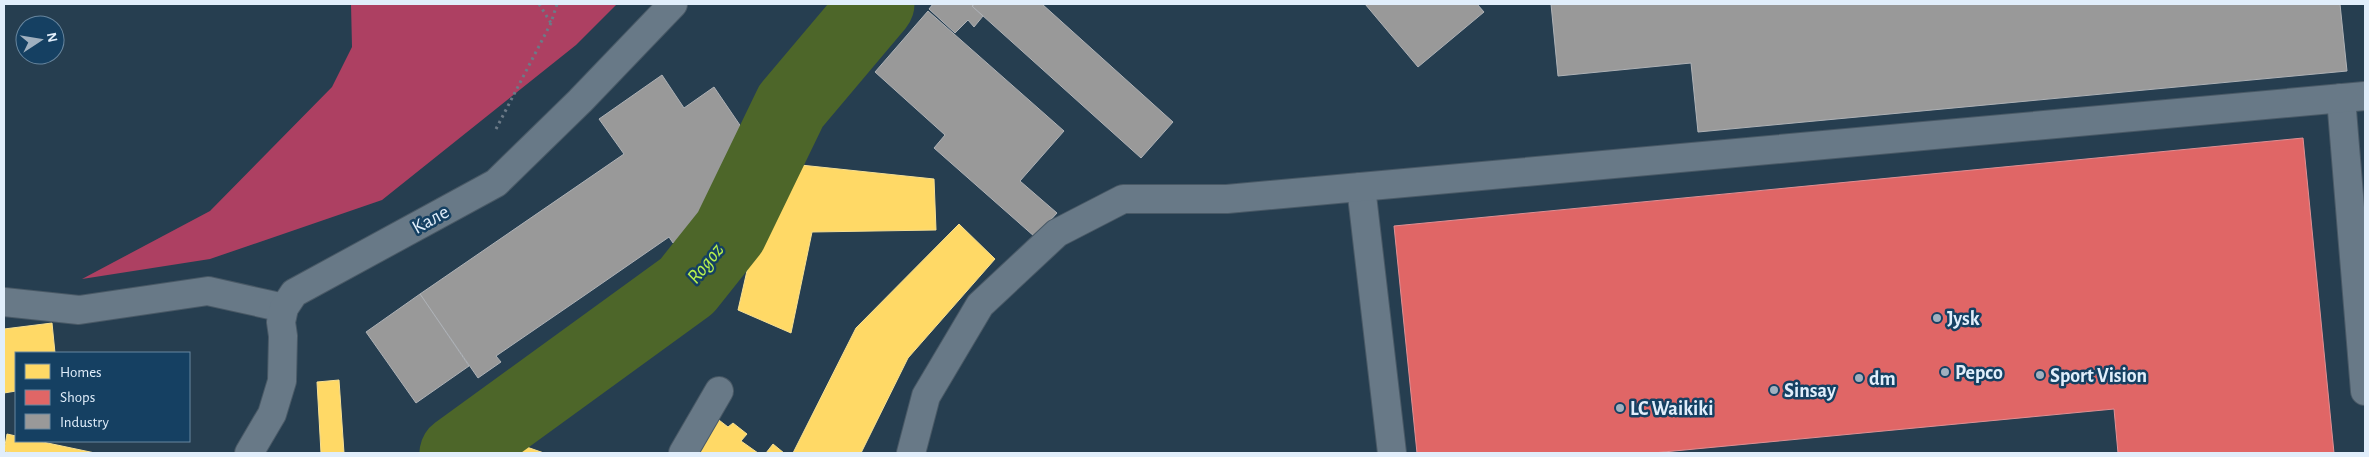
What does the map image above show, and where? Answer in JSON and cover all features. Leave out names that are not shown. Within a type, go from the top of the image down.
[{"type":"street","name":"Кале","points":[[284,308],[294,293],[496,183],[580,101],[672,4]]},
{"type":"street","points":[[911,453],[926,396],[980,305],[1057,233],[1123,199],[1228,199],[2353,97],[2365,391]]},
{"type":"street","points":[[1361,187],[1392,453]]},
{"type":"street","points":[[4,302],[79,310],[208,291],[284,308],[281,322],[283,336],[282,381],[272,414],[249,453]]},
{"type":"street","points":[[683,453],[719,391]]},
{"type":"path","points":[[539,4],[551,23]]},
{"type":"path","points":[[493,133],[499,126],[551,23],[557,4]]},
{"type":"shaded area","points":[[351,4],[617,4],[576,45],[382,200],[210,259],[82,279],[210,211],[332,87],[352,47]]},
{"type":"building: Homes","points":[[772,162],[934,179],[936,230],[812,232],[791,333],[738,310]]},
{"type":"building: Homes","points":[[959,224],[995,259],[908,358],[861,453],[793,453],[856,328]]},
{"type":"building: Homes","points":[[52,323],[55,352],[15,352],[15,391],[4,393],[4,329]]},
{"type":"building: Homes","points":[[339,380],[344,453],[321,453],[317,382]]},
{"type":"building: Homes","points":[[715,417],[728,427],[733,423],[747,434],[741,441],[758,453],[689,453]]},
{"type":"building: Homes","points":[[7,434],[15,436],[15,442],[43,442],[95,453],[14,453],[4,451]]},
{"type":"building: Homes","points":[[492,435],[544,453],[480,453]]},
{"type":"building: Homes","points":[[773,444],[784,453],[766,453]]},
{"type":"building: Shops","points":[[2303,138],[2334,453],[2118,453],[2114,409],[1653,453],[1417,453],[1394,226]]},
{"type":"building: Industry","points":[[933,4],[975,4],[972,6],[983,16],[974,27],[968,20],[955,33],[929,9]]},
{"type":"building: Industry","points":[[975,4],[1042,4],[1173,122],[1141,158],[972,6]]},
{"type":"building: Industry","points":[[1365,4],[1477,4],[1484,12],[1418,67]]},
{"type":"building: Industry","points":[[1551,4],[2340,4],[2347,71],[1698,132],[1691,63],[1558,76]]},
{"type":"building: Industry","points":[[928,11],[1064,131],[1020,181],[1057,213],[1035,237],[934,148],[945,135],[875,72]]},
{"type":"building: Industry","points":[[662,75],[684,108],[714,87],[763,159],[705,200],[714,215],[673,243],[669,237],[496,356],[501,362],[478,378],[420,294],[624,154],[599,119]]},
{"type":"building: Industry","points":[[420,294],[469,366],[416,403],[366,332]]},
{"type":"waterway","name":"Rogoz","points":[[457,453],[687,286],[730,232],[791,106],[877,4]]},
{"type":"place","name":"Jysk","points":[[1937,318]]},
{"type":"place","name":"Pepco","points":[[1945,372]]},
{"type":"place","name":"Sport Vision","points":[[2040,375]]},
{"type":"place","name":"dm","points":[[1859,378]]},
{"type":"place","name":"Sinsay","points":[[1774,390]]},
{"type":"place","name":"LC Waikiki","points":[[1620,408]]}]
